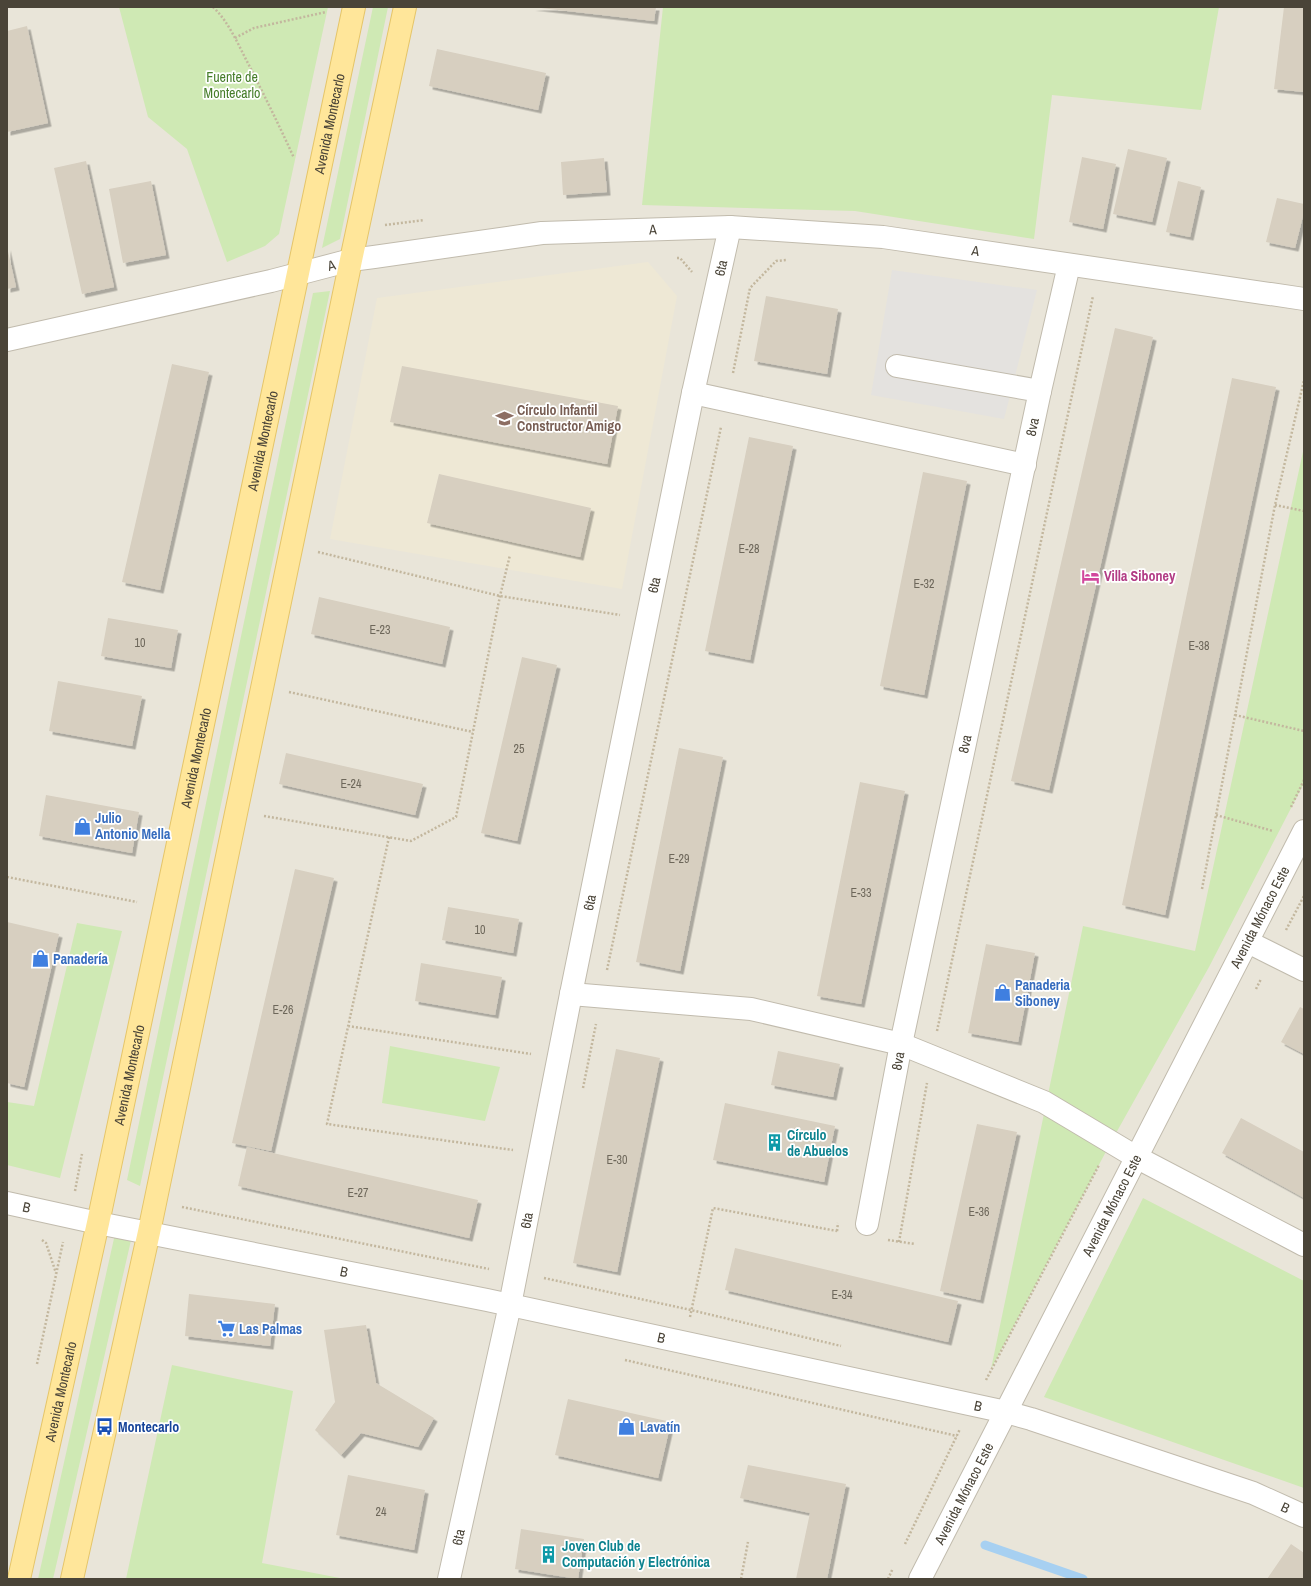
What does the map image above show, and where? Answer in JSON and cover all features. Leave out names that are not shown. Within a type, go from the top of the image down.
[{"type":"main road","name":"Avenida Montecarlo","points":[[19,1579],[98,1223],[354,7]]},
{"type":"main road","points":[[72,1579],[149,1232],[405,7]]},
{"type":"street","name":"A","points":[[7,340],[271,281],[351,260],[542,234],[730,227],[883,236],[1069,265],[1304,298]]},
{"type":"street","name":"6ta","points":[[449,1579],[510,1305],[571,994],[693,392],[730,227]]},
{"type":"street","name":"8va","points":[[867,1224],[901,1044],[1040,391],[1069,265]]},
{"type":"street","points":[[897,366],[1040,391]]},
{"type":"street","points":[[693,392],[727,401],[1025,465]]},
{"type":"street","name":"Avenida Mónaco Este","points":[[920,1579],[1304,831]]},
{"type":"street","points":[[1248,942],[1304,970]]},
{"type":"street","points":[[571,994],[751,1009],[901,1044],[1044,1102],[1136,1157],[1304,1245]]},
{"type":"street","name":"B","points":[[7,1203],[98,1223],[510,1305],[1006,1412],[1253,1493],[1304,1516]]},
{"type":"path","points":[[213,7],[221,14],[235,38],[282,130],[295,161]]},
{"type":"path","points":[[235,38],[254,28],[327,12]]},
{"type":"path","points":[[672,257],[680,258],[692,272],[691,279]]},
{"type":"path","points":[[582,1090],[750,288],[776,261],[791,259]]},
{"type":"path","points":[[898,1242],[931,1056],[1094,292],[1064,286]]},
{"type":"path","points":[[1202,889],[1275,506],[1304,380]]},
{"type":"path","points":[[1275,506],[1304,512]]},
{"type":"path","points":[[315,551],[500,596],[625,616]]},
{"type":"path","points":[[264,816],[411,841],[456,817],[500,596],[510,555]]},
{"type":"path","points":[[287,692],[473,732]]},
{"type":"path","points":[[1235,715],[1304,731]]},
{"type":"path","points":[[1216,815],[1279,833]]},
{"type":"path","points":[[389,837],[326,1124],[514,1150],[515,1143]]},
{"type":"path","points":[[7,877],[137,902]]},
{"type":"path","points":[[348,1026],[533,1054]]},
{"type":"path","points":[[182,1207],[494,1270]]},
{"type":"path","points":[[684,1342],[713,1208],[865,1236],[867,1224]]},
{"type":"path","points":[[40,1239],[46,1243],[56,1273]]},
{"type":"path","points":[[543,1278],[691,1310],[846,1348]]},
{"type":"path","points":[[741,1579],[748,1542]]},
{"type":"shaded area","points":[[7,7],[1304,7],[1304,1579],[7,1579]]},
{"type":"shaded area","name":"Círculo Infantil Constructor Amigo","points":[[648,262],[677,296],[622,589],[330,539],[377,298]]},
{"type":"shaded area","points":[[892,270],[1037,290],[1004,419],[871,395]]},
{"type":"green space","name":"Fuente de Montecarlo","points":[[119,7],[328,7],[279,234],[265,246],[227,262],[187,149],[148,117]]},
{"type":"green space","points":[[373,7],[388,7],[340,239],[322,248]]},
{"type":"green space","points":[[663,7],[1219,7],[1201,110],[1052,95],[1034,239],[855,211],[642,205]]},
{"type":"green space","points":[[330,291],[140,1186],[127,1180],[313,293]]},
{"type":"green space","points":[[1304,447],[1304,783],[1209,967],[1111,1142],[991,1369],[1083,926],[1195,951]]},
{"type":"green space","points":[[77,923],[122,931],[60,1178],[7,1165],[7,1102],[34,1106]]},
{"type":"green space","points":[[390,1046],[500,1067],[485,1121],[382,1103]]},
{"type":"green space","points":[[1143,1198],[1304,1281],[1304,1488],[1044,1397]]},
{"type":"green space","points":[[115,1234],[132,1236],[53,1579],[38,1579]]},
{"type":"green space","points":[[172,1365],[293,1391],[262,1563],[345,1579],[126,1579]]},
{"type":"building","points":[[532,7],[656,7],[654,21]]},
{"type":"building","points":[[1284,7],[1304,7],[1304,92],[1274,89]]},
{"type":"building","points":[[27,26],[48,123],[7,132],[7,31]]},
{"type":"building","points":[[437,49],[546,73],[538,110],[429,86]]},
{"type":"building","points":[[1128,149],[1167,158],[1152,222],[1113,214]]},
{"type":"building","points":[[1082,157],[1116,164],[1103,229],[1069,222]]},
{"type":"building","points":[[604,158],[607,192],[563,195],[561,162]]},
{"type":"building","points":[[86,161],[114,287],[82,294],[54,168]]},
{"type":"building","points":[[151,181],[166,255],[123,263],[109,189]]},
{"type":"building","points":[[1178,181],[1201,187],[1190,237],[1166,232]]},
{"type":"building","points":[[1277,198],[1304,204],[1304,212],[1295,248],[1266,242]]},
{"type":"building","points":[[7,247],[16,287],[7,289]]},
{"type":"building","points":[[766,296],[838,309],[827,374],[754,361]]},
{"type":"building","points":[[1115,328],[1153,337],[1049,790],[1011,781]]},
{"type":"building","points":[[172,364],[209,372],[160,590],[122,582]]},
{"type":"building","points":[[402,366],[618,406],[607,464],[390,422]]},
{"type":"building","points":[[1232,378],[1276,387],[1165,915],[1122,905]]},
{"type":"building","points":[[749,437],[793,446],[750,660],[705,651]]},
{"type":"building","points":[[923,472],[967,481],[924,695],[880,686]]},
{"type":"building","points":[[439,474],[591,508],[580,557],[427,523]]},
{"type":"building","points":[[319,597],[450,627],[442,664],[311,634]]},
{"type":"building","points":[[108,618],[178,630],[171,668],[101,656]]},
{"type":"building","points":[[522,657],[557,665],[517,841],[481,833]]},
{"type":"building","points":[[58,681],[142,696],[132,746],[49,731]]},
{"type":"building","points":[[679,748],[723,757],[680,971],[636,962]]},
{"type":"building","points":[[286,753],[423,784],[415,815],[279,784]]},
{"type":"building","points":[[860,782],[905,791],[861,1004],[817,996]]},
{"type":"building","points":[[46,795],[139,812],[132,853],[39,836]]},
{"type":"building","points":[[295,869],[334,878],[271,1151],[232,1143]]},
{"type":"building","points":[[448,907],[519,919],[513,953],[442,940]]},
{"type":"building","points":[[7,922],[59,934],[24,1087],[7,1083]]},
{"type":"building","name":"Panaderia Siboney","points":[[986,944],[1035,953],[1018,1042],[968,1033]]},
{"type":"building","points":[[421,963],[502,977],[495,1015],[415,1001]]},
{"type":"building","points":[[1300,1007],[1304,1009],[1304,1054],[1281,1042]]},
{"type":"building","points":[[616,1049],[660,1058],[617,1272],[573,1263]]},
{"type":"building","points":[[778,1051],[840,1064],[833,1097],[771,1085]]},
{"type":"building","name":"Círculo de Abuelos","points":[[725,1103],[835,1126],[824,1182],[713,1160]]},
{"type":"building","points":[[1241,1118],[1304,1152],[1304,1198],[1222,1153]]},
{"type":"building","points":[[977,1124],[1017,1132],[980,1300],[940,1291]]},
{"type":"building","points":[[247,1147],[478,1200],[469,1238],[238,1186]]},
{"type":"building","points":[[735,1248],[958,1301],[948,1342],[725,1290]]},
{"type":"building","points":[[189,1294],[275,1304],[270,1346],[185,1336]]},
{"type":"building","points":[[366,1325],[376,1383],[434,1418],[418,1447],[361,1433],[341,1455],[315,1430],[335,1402],[324,1330]]},
{"type":"building","points":[[568,1399],[671,1422],[658,1478],[555,1455]]},
{"type":"building","points":[[748,1465],[846,1484],[827,1579],[796,1579],[810,1513],[740,1498]]},
{"type":"building","points":[[348,1475],[425,1490],[414,1550],[336,1535]]},
{"type":"building","name":"Joven Club de Computación y Electrónica","points":[[521,1529],[584,1539],[578,1579],[515,1569]]},
{"type":"building","points":[[1291,1544],[1304,1553],[1304,1579],[1267,1579]]},
{"type":"waterway","points":[[985,1545],[1083,1579]]},
{"type":"place","name":"Círculo Infantil Constructor Amigo","points":[[504,418]]},
{"type":"place","name":"Villa Siboney","points":[[1091,576]]},
{"type":"place","name":"Julio Antonio Mella","points":[[82,826]]},
{"type":"place","name":"Panadería","points":[[40,959]]},
{"type":"place","name":"Panaderia Siboney","points":[[1002,993]]},
{"type":"place","name":"Círculo de Abuelos","points":[[774,1143]]},
{"type":"place","name":"Las Palmas","points":[[226,1329]]},
{"type":"place","name":"Montecarlo","points":[[105,1427]]},
{"type":"place","name":"Lavatín","points":[[627,1427]]},
{"type":"place","name":"Joven Club de Computación y Electrónica","points":[[549,1554]]}]
